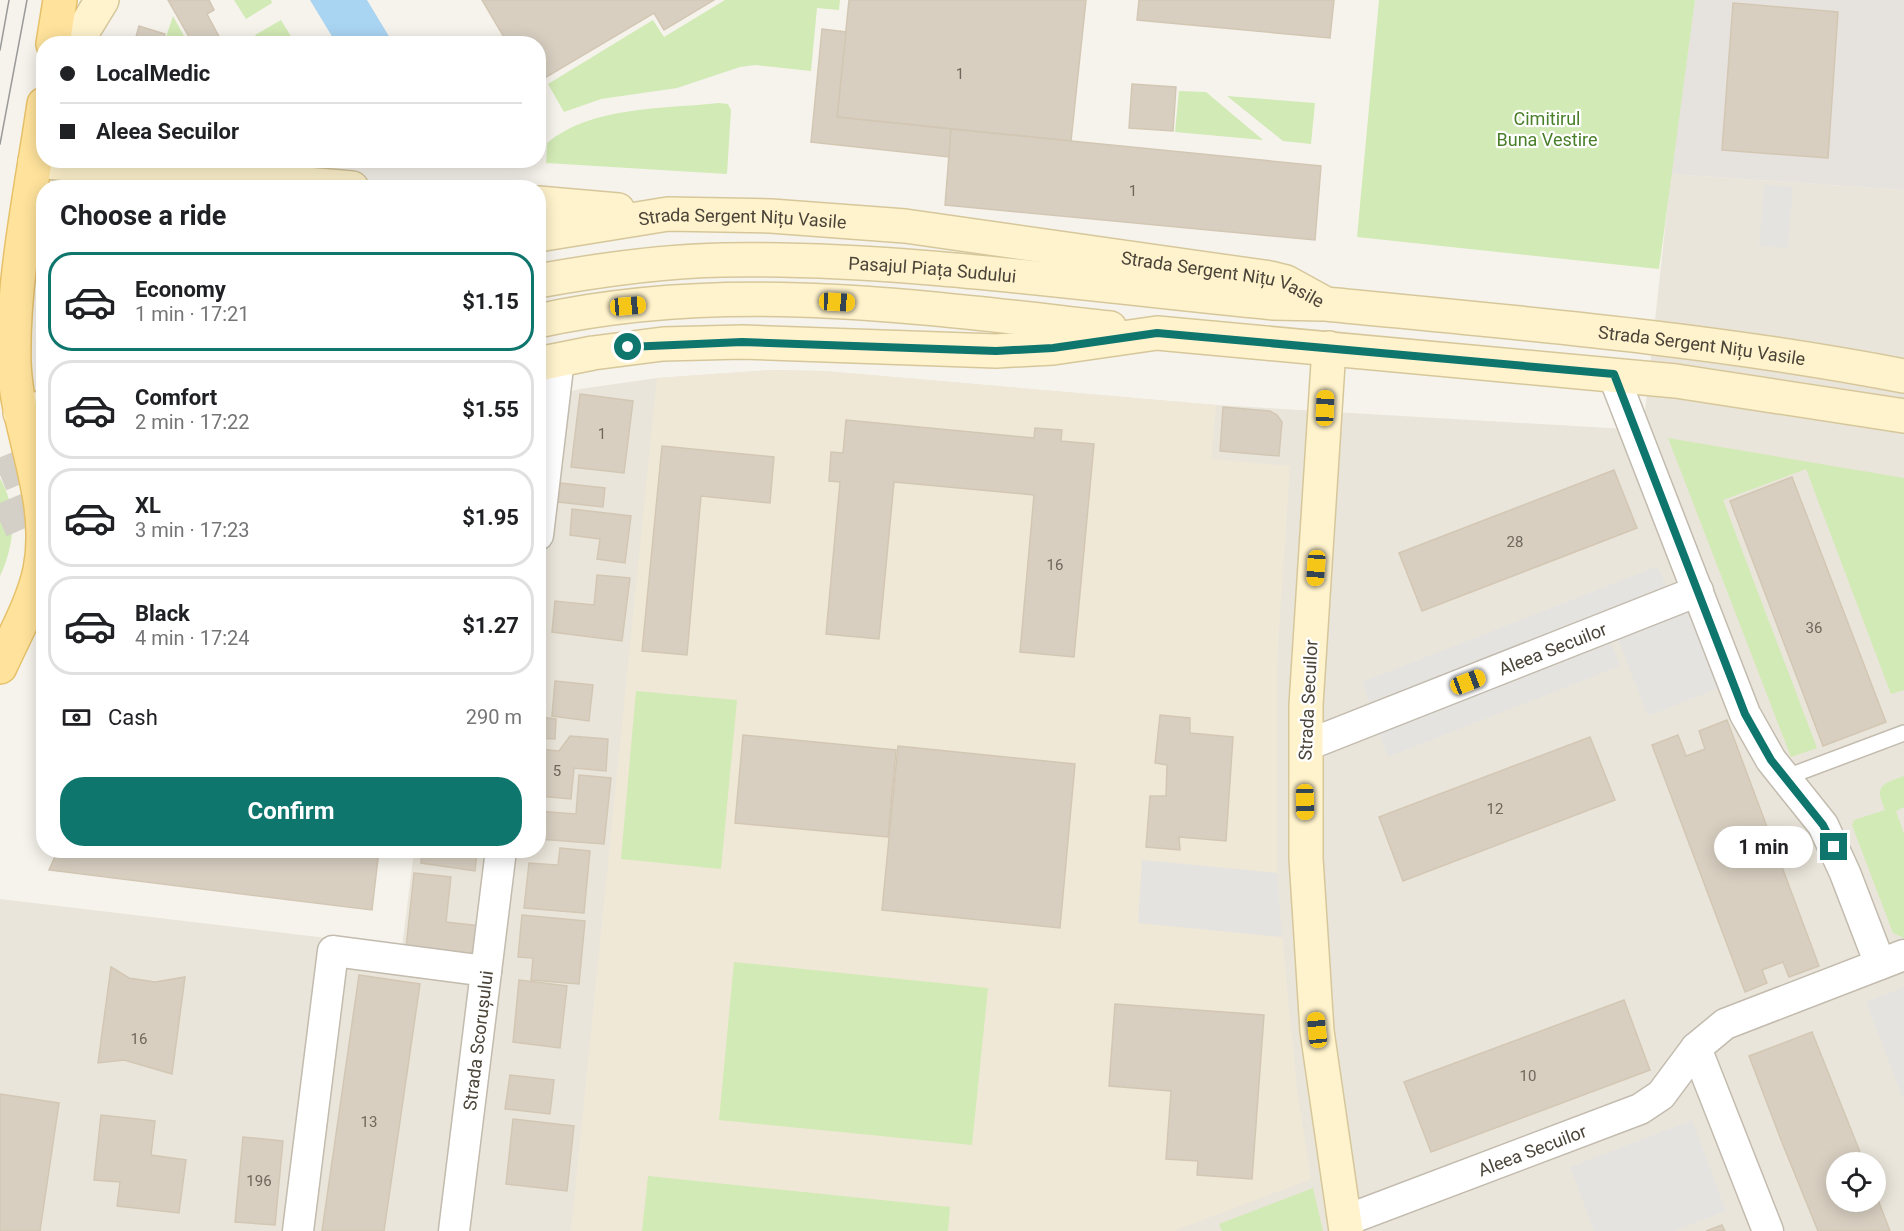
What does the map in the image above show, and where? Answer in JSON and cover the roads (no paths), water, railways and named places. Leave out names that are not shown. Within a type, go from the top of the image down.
[{"type":"main road","points":[[54,36],[60,0]]},
{"type":"main road","points":[[80,36],[102,0]]},
{"type":"main road","points":[[36,155],[15,325],[14,363],[21,412],[36,477]]},
{"type":"main road","points":[[117,168],[258,180]]},
{"type":"main road","points":[[546,204],[668,214]]},
{"type":"main road","name":"Strada Sergent Nițu Vasile","points":[[546,234],[668,214],[857,221],[966,233],[1270,278],[1286,282],[1326,304],[1676,340],[1770,353],[1904,376]]},
{"type":"main road","name":"Pasajul Piața Sudului","points":[[546,280],[623,267],[677,262],[813,261],[908,267],[1274,303],[1326,304]]},
{"type":"main road","points":[[546,320],[668,302],[795,300],[893,305],[1157,333]]},
{"type":"main road","name":"Strada Sergent Nițu Vasile","points":[[549,362],[628,347],[704,342],[996,351],[1053,348],[1157,333],[1614,374],[1752,390],[1904,416]]},
{"type":"main road","name":"Strada Secuilor","points":[[1329,348],[1305,746],[1307,897],[1312,978],[1328,1116],[1345,1226]]},
{"type":"main road","points":[[0,667],[36,581]]},
{"type":"street","points":[[546,409],[549,362]]},
{"type":"street","name":"Aleea Secuilor","points":[[1345,1226],[1641,1108],[1661,1095],[1696,1048],[1714,1031],[1736,1018],[1892,960],[1823,825],[1765,752],[1745,714],[1614,374]]},
{"type":"street","name":"Aleea Secuilor","points":[[1305,746],[1698,591]]},
{"type":"street","name":"Strada Scorușului","points":[[454,1231],[500,858]]},
{"type":"street","points":[[298,1231],[333,951],[486,971]]},
{"type":"street","points":[[1696,1048],[1768,1231]]},
{"type":"lane","points":[[1784,778],[1904,733]]},
{"type":"water","points":[[310,0],[367,0],[389,36],[332,36]]},
{"type":"tunnel","points":[[0,475],[36,460]]},
{"type":"tunnel","points":[[0,521],[36,505]]},
{"type":"tram line","points":[[0,50],[9,0]]},
{"type":"tram line","points":[[0,144],[27,0]]},
{"type":"park label","name":"Cimitirul Buna Vestire","points":[[1547,128]]}]
